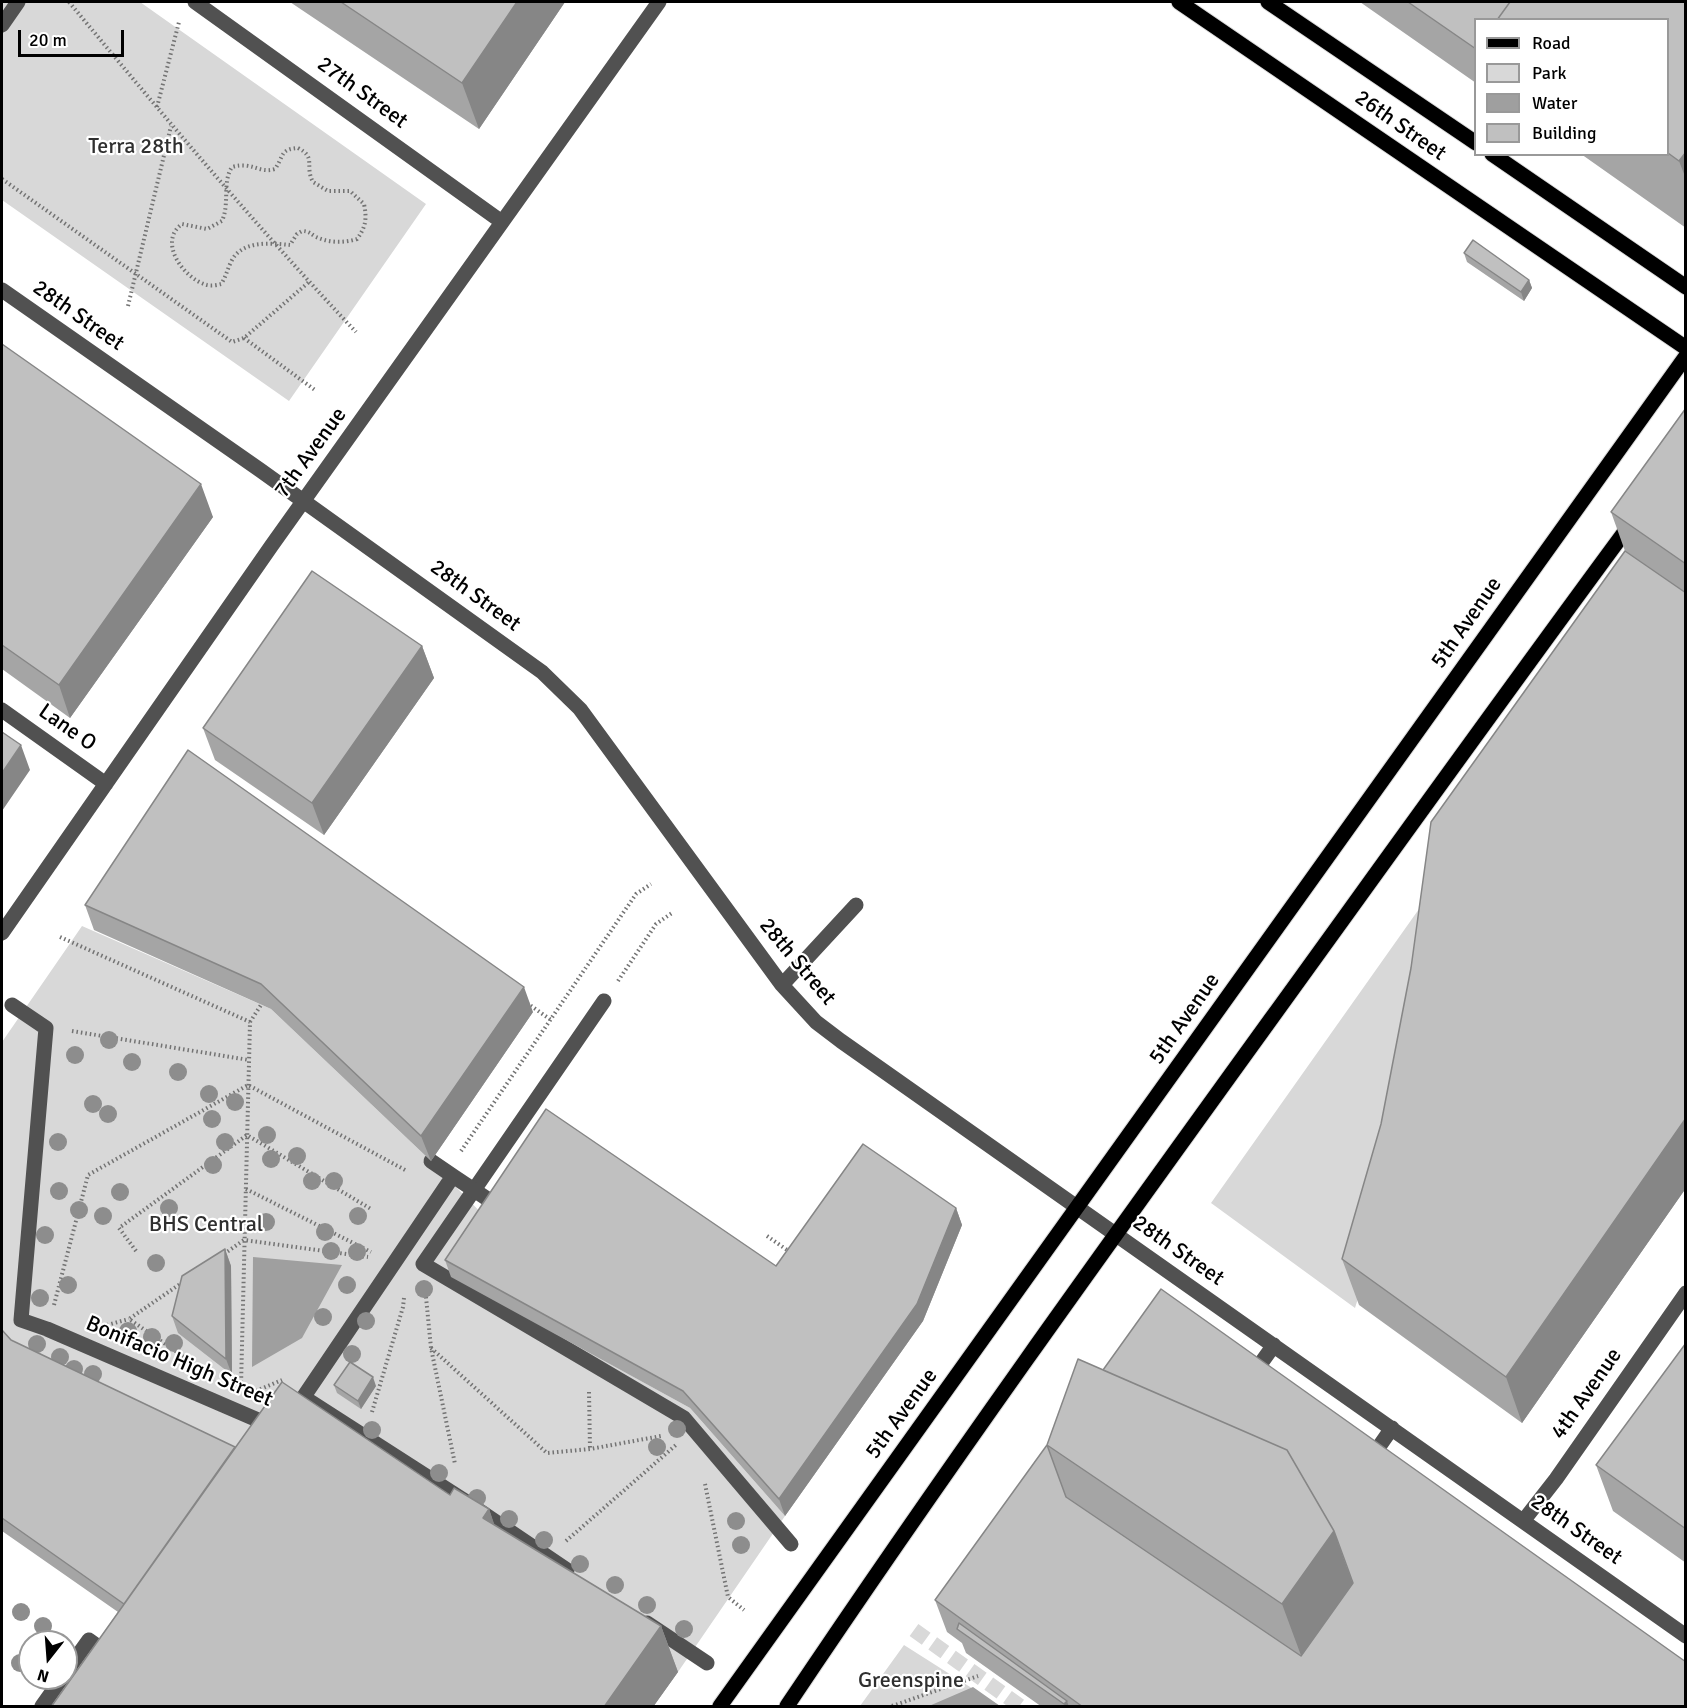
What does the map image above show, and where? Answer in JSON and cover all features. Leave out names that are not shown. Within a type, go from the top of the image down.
[{"type":"main road","name":"26th Street","points":[[1179,2],[1686,348]]},
{"type":"main road","name":"26th Street","points":[[1268,2],[1474,142]]},
{"type":"main road","points":[[1495,156],[1686,287]]},
{"type":"main road","name":"5th Avenue","points":[[720,1707],[1686,356]]},
{"type":"main road","points":[[788,1707],[1005,1390],[1443,780],[1644,506]]},
{"type":"street","points":[[2,25],[18,2]]},
{"type":"street","name":"27th Street","points":[[195,2],[502,222]]},
{"type":"street","name":"7th Avenue","points":[[2,933],[304,501],[659,2]]},
{"type":"street","name":"28th Street","points":[[2,290],[304,501],[542,672],[580,708],[782,985],[816,1022],[1686,1636]]},
{"type":"street","name":"Lane O","points":[[2,710],[106,784]]},
{"type":"street","points":[[782,985],[856,905]]},
{"type":"street","points":[[604,1001],[423,1264],[684,1418],[791,1544]]},
{"type":"street","name":"Bonifacio High Street","points":[[12,1005],[46,1028],[21,1320],[241,1404],[277,1436],[308,1400],[365,1435],[577,1577]]},
{"type":"street","points":[[430,1161],[498,1206]]},
{"type":"street","points":[[277,1436],[453,1176]]},
{"type":"street","name":"4th Avenue","points":[[1524,1520],[1556,1479],[1686,1293]]},
{"type":"street","points":[[1242,1390],[1274,1345]]},
{"type":"street","points":[[1361,1472],[1392,1428]]},
{"type":"street","points":[[637,1617],[707,1663]]},
{"type":"street","points":[[78,1655],[89,1640],[122,1663]]},
{"type":"street","points":[[42,1707],[54,1690]]},
{"type":"path","points":[[69,2],[227,189],[356,332]]},
{"type":"path","points":[[157,108],[179,22]]},
{"type":"path","points":[[128,306],[172,125]]},
{"type":"path","points":[[298,148],[307,152],[310,159],[308,167],[313,182],[328,191],[350,191],[364,204],[366,222],[357,238],[348,241],[327,241],[309,231],[302,231],[297,234],[290,245],[276,244],[260,244],[241,250],[230,263],[221,284],[207,285],[196,280],[175,257],[172,236],[182,225],[207,229],[222,221],[225,214],[227,175],[232,167],[250,164],[267,171],[275,169],[282,153],[298,148]]},
{"type":"path","points":[[2,179],[232,342],[244,338],[309,282]]},
{"type":"path","points":[[244,338],[315,390]]},
{"type":"path","points":[[532,1047],[636,894],[651,884]]},
{"type":"path","points":[[604,1001],[656,924],[672,913]]},
{"type":"path","points":[[60,937],[250,1022]]},
{"type":"path","points":[[522,999],[551,1020]]},
{"type":"path","points":[[241,1404],[250,1022],[261,1005]]},
{"type":"path","points":[[84,1032],[249,1060]]},
{"type":"path","points":[[47,1329],[88,1175],[248,1084]]},
{"type":"path","points":[[248,1084],[416,1175]]},
{"type":"path","points":[[247,1135],[371,1209]]},
{"type":"path","points":[[136,1251],[119,1228],[247,1135]]},
{"type":"path","points":[[216,1260],[244,1240],[375,1256],[246,1189]]},
{"type":"path","points":[[767,1236],[798,1258]]},
{"type":"path","points":[[423,1264],[431,1348],[462,1499]]},
{"type":"path","points":[[118,1322],[129,1319],[187,1280]]},
{"type":"path","points":[[365,1435],[403,1307],[404,1295]]},
{"type":"path","points":[[129,1319],[194,1364]]},
{"type":"path","points":[[431,1348],[547,1453],[590,1449],[694,1429]]},
{"type":"path","points":[[588,1362],[590,1449]]},
{"type":"path","points":[[241,1404],[286,1379]]},
{"type":"path","points":[[547,1557],[694,1429]]},
{"type":"path","points":[[703,1474],[728,1597],[744,1610]]},
{"type":"path","points":[[892,1707],[978,1676]]},
{"type":"green space","name":"Terra 28th","points":[[2,2],[140,2],[426,204],[289,401],[2,200]]},
{"type":"green space","points":[[1448,868],[1398,1170],[1355,1308],[1211,1203]]},
{"type":"green space","name":"BHS Central","points":[[82,926],[271,1009],[431,1161],[488,1220],[452,1277],[690,1408],[785,1516],[678,1672],[500,1564],[242,1464],[2,1340],[2,1042]]},
{"type":"green space","name":"Greenspine","points":[[904,1645],[1000,1706],[860,1706]]},
{"type":"water","points":[[253,1257],[342,1265],[302,1338],[252,1367]]},
{"type":"water","points":[[973,1687],[1000,1706],[929,1706]]},
{"type":"building","points":[[341,2],[517,2],[462,83]]},
{"type":"building","points":[[1408,2],[1510,2],[1498,18],[1474,18],[1474,48]]},
{"type":"building","points":[[1510,2],[1686,2],[1686,152],[1679,161],[1669,154],[1669,18],[1498,18]]},
{"type":"building","points":[[1473,240],[1529,280],[1521,292],[1464,253]]},
{"type":"building","points":[[2,344],[201,484],[59,685],[2,645]]},
{"type":"building","points":[[1686,408],[1686,564],[1611,512]]},
{"type":"building","points":[[1625,551],[1686,593],[1686,1118],[1506,1377],[1342,1259],[1381,1124],[1411,968],[1431,822]]},
{"type":"building","points":[[312,571],[422,646],[312,803],[203,728]]},
{"type":"building","points":[[2,732],[21,745],[2,773]]},
{"type":"building","points":[[188,750],[524,987],[421,1136],[261,984],[85,905]]},
{"type":"building","points":[[546,1109],[776,1266],[863,1144],[956,1208],[917,1304],[779,1499],[683,1391],[445,1260]]},
{"type":"building","points":[[225,1249],[226,1359],[172,1316],[182,1276]]},
{"type":"building","points":[[1161,1289],[1686,1662],[1686,1707],[1083,1707],[935,1600],[1047,1445],[1066,1497],[1301,1656],[1353,1583],[1334,1531],[1287,1450],[1103,1370]]},
{"type":"building","points":[[2,1330],[11,1340],[235,1447],[124,1604],[2,1518]]},
{"type":"building","points":[[1686,1343],[1686,1529],[1596,1465]]},
{"type":"building","points":[[1078,1359],[1287,1450],[1334,1531],[1282,1604],[1047,1445]]},
{"type":"building","points":[[350,1362],[373,1377],[358,1401],[334,1385]]},
{"type":"building","points":[[282,1382],[450,1495],[454,1488],[489,1509],[483,1518],[661,1626],[604,1707],[51,1707],[63,1690],[78,1690],[78,1669]]},
{"type":"building","points":[[959,1623],[1067,1701],[1064,1704],[957,1629]]},
{"type":"tunnel","points":[[914,1630],[1020,1706]]}]
